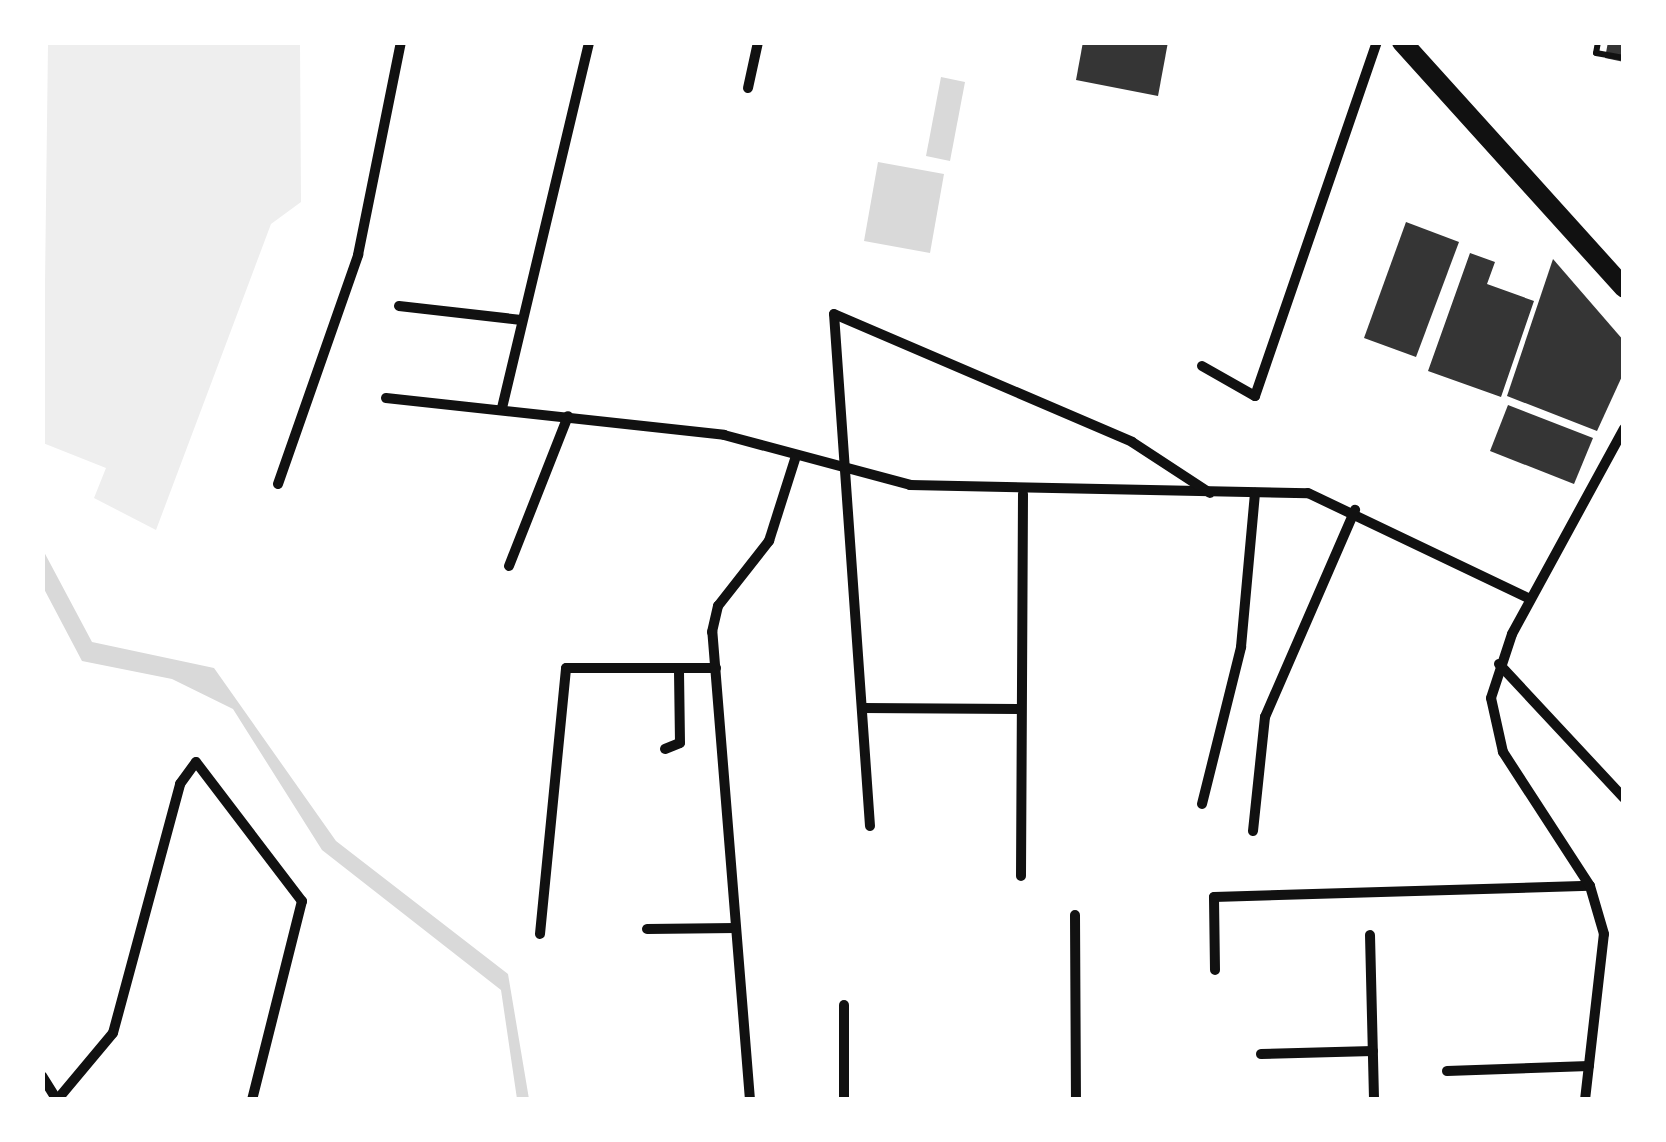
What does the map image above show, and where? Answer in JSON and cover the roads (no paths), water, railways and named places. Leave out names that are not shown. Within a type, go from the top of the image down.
[{"type":"main road","points":[[1380,42],[1467,111]]},
{"type":"main road","points":[[1402,42],[1624,288]]},
{"type":"street","points":[[278,484],[358,256],[401,42]]},
{"type":"street","points":[[502,408],[588,42]]},
{"type":"street","points":[[748,88],[758,42]]},
{"type":"street","points":[[1202,366],[1255,396],[1380,42]]},
{"type":"street","points":[[399,306],[521,320]]},
{"type":"street","points":[[870,826],[850,472],[834,314],[1132,442],[1210,493]]},
{"type":"street","points":[[386,398],[724,435],[850,472],[1023,494],[1308,494],[1355,510],[1530,599]]},
{"type":"street","points":[[509,566],[568,416]]},
{"type":"street","points":[[1585,1100],[1604,934],[1590,886],[1502,752],[1490,698],[1499,664],[1530,599],[1624,428]]},
{"type":"street","points":[[750,1100],[716,668],[718,606],[769,541],[796,456]]},
{"type":"street","points":[[1202,804],[1241,647],[1255,493]]},
{"type":"street","points":[[1021,876],[1023,494]]},
{"type":"street","points":[[1253,832],[1265,717],[1355,510]]},
{"type":"street","points":[[1499,664],[1624,798]]},
{"type":"street","points":[[540,934],[566,668],[716,668]]},
{"type":"street","points":[[665,749],[680,743],[679,668]]},
{"type":"street","points":[[862,708],[1020,709]]},
{"type":"street","points":[[42,1076],[57,1100],[114,1032],[180,784],[196,762],[302,900],[252,1100]]},
{"type":"street","points":[[1215,970],[1214,897],[1590,886]]},
{"type":"street","points":[[1075,915],[1076,1100]]},
{"type":"street","points":[[647,929],[736,928]]},
{"type":"street","points":[[1370,936],[1374,1100]]},
{"type":"street","points":[[844,1005],[844,1100]]},
{"type":"street","points":[[1261,1054],[1373,1050]]},
{"type":"street","points":[[1447,1071],[1589,1066]]},
{"type":"lane","points":[[1598,42],[1596,54],[1624,58]]}]
